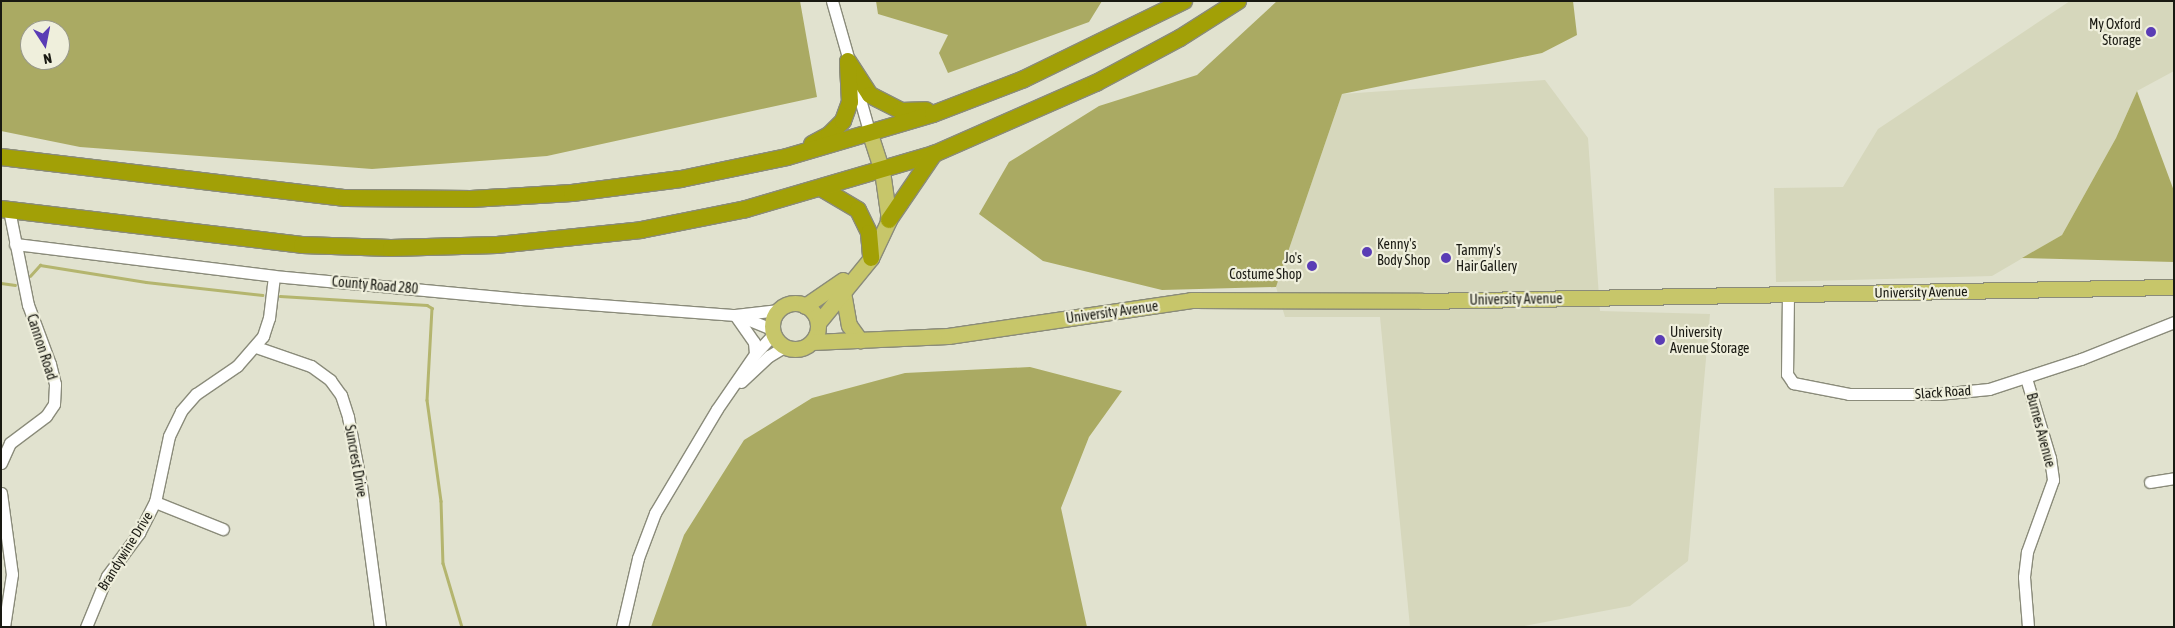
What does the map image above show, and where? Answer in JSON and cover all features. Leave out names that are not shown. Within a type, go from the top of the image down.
[{"type":"highway","points":[[1,157],[346,198],[470,199],[572,193],[681,179],[787,157],[870,134],[974,98],[1098,46],[1184,1]]},
{"type":"highway","points":[[5,209],[302,245],[420,248],[497,245],[642,230],[746,209],[882,171],[934,154],[1096,83],[1180,38],[1238,1]]},
{"type":"highway","points":[[848,61],[870,95],[901,111],[917,112],[974,98]]},
{"type":"highway","points":[[787,157],[829,135],[843,121],[850,102],[848,61]]},
{"type":"highway","points":[[889,220],[934,154]]},
{"type":"highway","points":[[821,188],[858,210],[869,233],[871,258]]},
{"type":"main road","points":[[857,273],[805,306],[791,304],[779,310],[772,332],[784,347],[799,350],[812,342],[818,325],[857,273],[871,258],[889,220],[882,171],[870,134]]},
{"type":"main road","name":"University Avenue","points":[[812,342],[948,336],[1191,300],[1422,301],[2174,287]]},
{"type":"main road","points":[[843,292],[850,325],[860,340]]},
{"type":"main road","points":[[805,306],[818,325]]},
{"type":"main road","name":"University Avenue","points":[[818,325],[860,340]]},
{"type":"street","points":[[832,1],[870,134]]},
{"type":"street","name":"Cannon Road","points":[[1,463],[10,443],[46,416],[54,404],[55,384],[50,364],[28,305],[15,244],[5,209]]},
{"type":"street","name":"County Road 280","points":[[15,244],[274,276],[735,315]]},
{"type":"street","name":"Brandywine Drive","points":[[86,627],[107,576],[139,533],[155,502],[170,436],[181,411],[196,394],[237,366],[256,347],[269,318],[274,276]]},
{"type":"street","name":"Slack Road","points":[[1788,294],[1790,343],[1787,374],[1793,383],[1802,387],[1849,394],[1938,394],[1989,389],[2026,378],[2174,322]]},
{"type":"street","points":[[735,315],[779,310]]},
{"type":"street","points":[[622,627],[638,558],[655,513],[690,450],[772,332],[735,315]]},
{"type":"street","points":[[735,315],[751,336],[755,354]]},
{"type":"street","name":"Suncrest Drive","points":[[256,347],[311,366],[330,380],[341,395],[348,417],[360,479],[380,627]]},
{"type":"street","points":[[732,389],[769,356],[784,347]]},
{"type":"street","name":"Burnes Avenue","points":[[2026,378],[2050,458],[2053,480],[2027,552],[2024,577],[2028,627]]},
{"type":"street","points":[[2150,482],[2174,478]]},
{"type":"street","points":[[1,493],[12,574],[4,627]]},
{"type":"street","points":[[155,502],[223,529]]},
{"type":"shaded area","points":[[1,1],[800,1],[817,97],[547,156],[372,169],[80,147],[1,131]]},
{"type":"shaded area","points":[[876,1],[1102,1],[1089,22],[948,73],[939,53],[948,35],[878,14]]},
{"type":"shaded area","points":[[1277,1],[1573,1],[1577,35],[1542,53],[1342,94],[1276,287],[1162,290],[1043,261],[979,214],[1009,162],[1099,106],[1197,75]]},
{"type":"shaded area","points":[[2070,1],[2174,1],[2174,71],[2137,91],[2116,138],[2062,235],[1992,276],[1776,282],[1774,188],[1843,187],[1878,129]]},
{"type":"shaded area","points":[[1545,80],[1588,138],[1600,311],[1710,314],[1688,561],[1630,606],[1519,627],[1410,627],[1380,317],[1285,317],[1276,287],[1342,94]]},
{"type":"shaded area","points":[[2137,91],[2174,191],[2174,262],[2022,258],[2062,235],[2116,138]]},
{"type":"shaded area","points":[[1030,367],[1122,391],[1089,437],[1061,508],[1087,627],[651,627],[684,535],[744,440],[812,398],[905,373]]},
{"type":"waterway","points":[[30,276],[40,265],[146,282],[262,295]]},
{"type":"waterway","points":[[1,283],[15,285]]},
{"type":"waterway","points":[[280,296],[427,305],[432,308],[427,400],[441,501],[443,563],[462,627]]},
{"type":"place","name":"My Oxford Storage","points":[[2151,32]]},
{"type":"place","name":"Kenny's Body Shop","points":[[1367,252]]},
{"type":"place","name":"Tammy's Hair Gallery","points":[[1446,258]]},
{"type":"place","name":"Jo's Costume Shop","points":[[1312,266]]},
{"type":"place","name":"University Avenue Storage","points":[[1660,340]]}]
